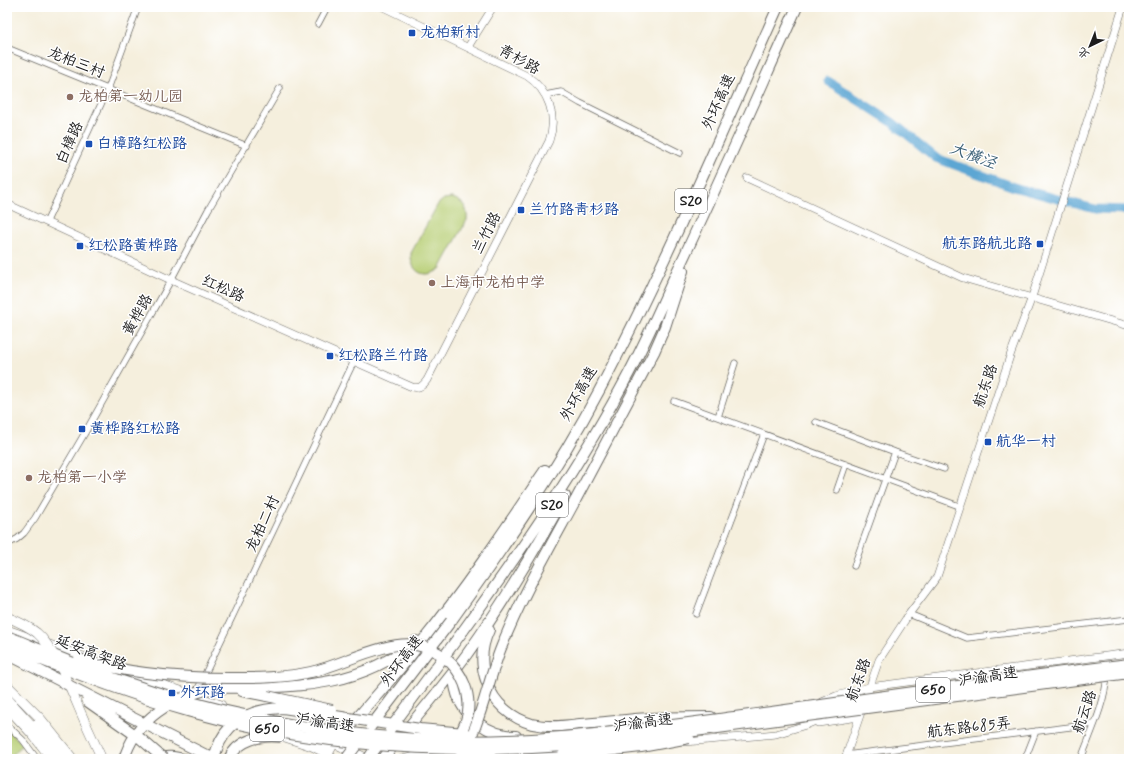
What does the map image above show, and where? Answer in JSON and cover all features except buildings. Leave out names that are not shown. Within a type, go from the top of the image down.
[{"type":"highway","name":"外环高速","points":[[346,759],[448,617],[491,566],[528,511],[565,450],[598,392],[635,320],[678,230],[777,7]]},
{"type":"highway","name":"外环高速","points":[[368,759],[504,575],[552,504],[592,440],[630,372],[693,238],[798,7]]},
{"type":"highway","points":[[459,759],[465,750],[474,727],[500,649],[513,618],[654,352],[674,299],[693,238]]},
{"type":"highway","points":[[385,758],[454,672],[480,636],[549,524],[595,441],[630,372]]},
{"type":"highway","points":[[513,584],[485,638],[482,652],[482,665],[484,677],[490,692],[500,705],[521,720],[544,726],[559,726],[662,718],[737,716]]},
{"type":"highway","points":[[124,759],[136,734],[150,717],[170,703],[194,693],[215,688],[301,686],[341,679],[373,668],[404,651],[448,617]]},
{"type":"highway","points":[[337,740],[448,617]]},
{"type":"highway","points":[[7,636],[104,666],[172,676],[206,678],[261,678],[296,675],[329,667],[382,648],[399,644],[415,644],[441,654],[453,664],[464,682],[468,693],[466,723],[461,733],[453,742],[432,759]]},
{"type":"highway","name":"延安高架路","points":[[7,636],[164,699]]},
{"type":"highway","name":"延安高架路","points":[[7,645],[96,682],[164,699]]},
{"type":"highway","points":[[7,654],[62,685],[107,714],[141,739],[164,759]]},
{"type":"highway","points":[[7,654],[214,759],[216,750],[222,738],[233,724],[259,710],[271,708],[283,708],[420,729],[531,740]]},
{"type":"highway","name":"沪渝高速","points":[[164,699],[331,730],[417,739],[455,741],[531,740],[619,732],[1129,664]]},
{"type":"highway","points":[[454,672],[456,690],[465,710],[474,720],[485,728],[498,734],[520,736],[643,724],[661,729]]},
{"type":"highway","name":"沪渝高速","points":[[164,699],[218,719],[280,732],[329,740],[374,745],[454,750],[538,748],[620,741],[1129,674]]},
{"type":"highway","points":[[206,690],[235,690],[420,729]]},
{"type":"highway","points":[[543,759],[649,746],[766,722]]},
{"type":"highway","points":[[229,759],[239,747],[249,740],[259,737],[270,736],[374,745]]},
{"type":"highway","points":[[317,738],[330,758]]},
{"type":"highway","points":[[513,759],[562,756]]},
{"type":"highway","points":[[159,759],[163,757],[184,759]]},
{"type":"main road","points":[[7,617],[25,625],[37,633],[46,643],[54,656],[102,759]]},
{"type":"main road","points":[[7,630],[317,738],[337,740],[368,759]]},
{"type":"main road","points":[[7,645],[312,746],[330,758],[337,740]]},
{"type":"main road","points":[[7,685],[41,719],[73,759]]},
{"type":"main road","points":[[7,694],[51,740],[65,759]]},
{"type":"main road","points":[[7,698],[38,732],[59,759]]},
{"type":"main road","points":[[7,707],[32,734],[52,759]]},
{"type":"main road","points":[[288,728],[337,740],[385,758]]},
{"type":"street","name":"白樟路","points":[[47,222],[108,89],[138,7]]},
{"type":"street","points":[[318,24],[327,7]]},
{"type":"street","name":"青杉路","points":[[383,7],[527,76],[539,86],[545,95],[561,92],[680,153]]},
{"type":"street","points":[[468,47],[493,7]]},
{"type":"street","name":"航东路","points":[[846,757],[879,660],[909,614],[936,577],[959,506],[1032,297],[1122,7]]},
{"type":"street","name":"龙柏三村","points":[[7,48],[247,146]]},
{"type":"street","name":"黄桦路","points":[[7,544],[24,534],[32,523],[172,280],[208,210],[280,88]]},
{"type":"street","name":"兰竹路","points":[[427,380],[549,141],[552,118],[545,95]]},
{"type":"street","points":[[747,178],[963,278],[1129,326]]},
{"type":"street","name":"红松路","points":[[7,204],[83,240],[414,388],[422,386],[427,380]]},
{"type":"street","name":"龙柏二村","points":[[195,696],[354,362]]},
{"type":"street","points":[[718,417],[735,363]]},
{"type":"street","points":[[674,401],[959,506]]},
{"type":"street","points":[[816,422],[944,469]]},
{"type":"street","points":[[696,614],[764,434]]},
{"type":"street","points":[[854,566],[895,452]]},
{"type":"street","points":[[837,490],[846,464]]},
{"type":"street","points":[[909,614],[967,638],[1129,619]]},
{"type":"street","points":[[402,759],[454,749],[550,742],[745,720],[808,708],[836,696],[869,687],[1129,653]]},
{"type":"street","points":[[488,759],[527,757],[776,734],[806,725],[840,710],[1129,670]]},
{"type":"street","name":"航云路","points":[[1081,759],[1103,699],[1106,687],[1107,672]]},
{"type":"street","points":[[806,725],[859,717]]},
{"type":"street","name":"航东路685弄","points":[[846,757],[1094,724]]},
{"type":"street","points":[[7,725],[22,740],[37,759]]},
{"type":"street","points":[[1025,759],[1036,731]]},
{"type":"green space","points":[[452,198],[462,203],[467,212],[467,220],[440,269],[429,274],[419,272],[413,265],[411,253],[438,204],[444,199]]},
{"type":"green space","points":[[7,729],[23,744],[9,759],[7,759]]},
{"type":"waterway","name":"大横泾","points":[[828,81],[892,122],[936,158],[1017,188],[1095,209],[1129,210]]},
{"type":"place","name":"龙柏新村","points":[[412,33]]},
{"type":"place","name":"龙柏第一幼儿园","points":[[70,97]]},
{"type":"place","name":"白樟路红松路","points":[[89,144]]},
{"type":"place","name":"兰竹路青杉路","points":[[521,210]]},
{"type":"place","name":"航东路航北路","points":[[1040,244]]},
{"type":"place","name":"红松路黄桦路","points":[[80,246]]},
{"type":"place","name":"上海市龙柏中学","points":[[432,283]]},
{"type":"place","name":"红松路兰竹路","points":[[330,356]]},
{"type":"place","name":"黄桦路红松路","points":[[82,429]]},
{"type":"place","name":"航华一村","points":[[988,442]]},
{"type":"place","name":"龙柏第一小学","points":[[29,478]]},
{"type":"place","name":"外环路","points":[[172,693]]}]
